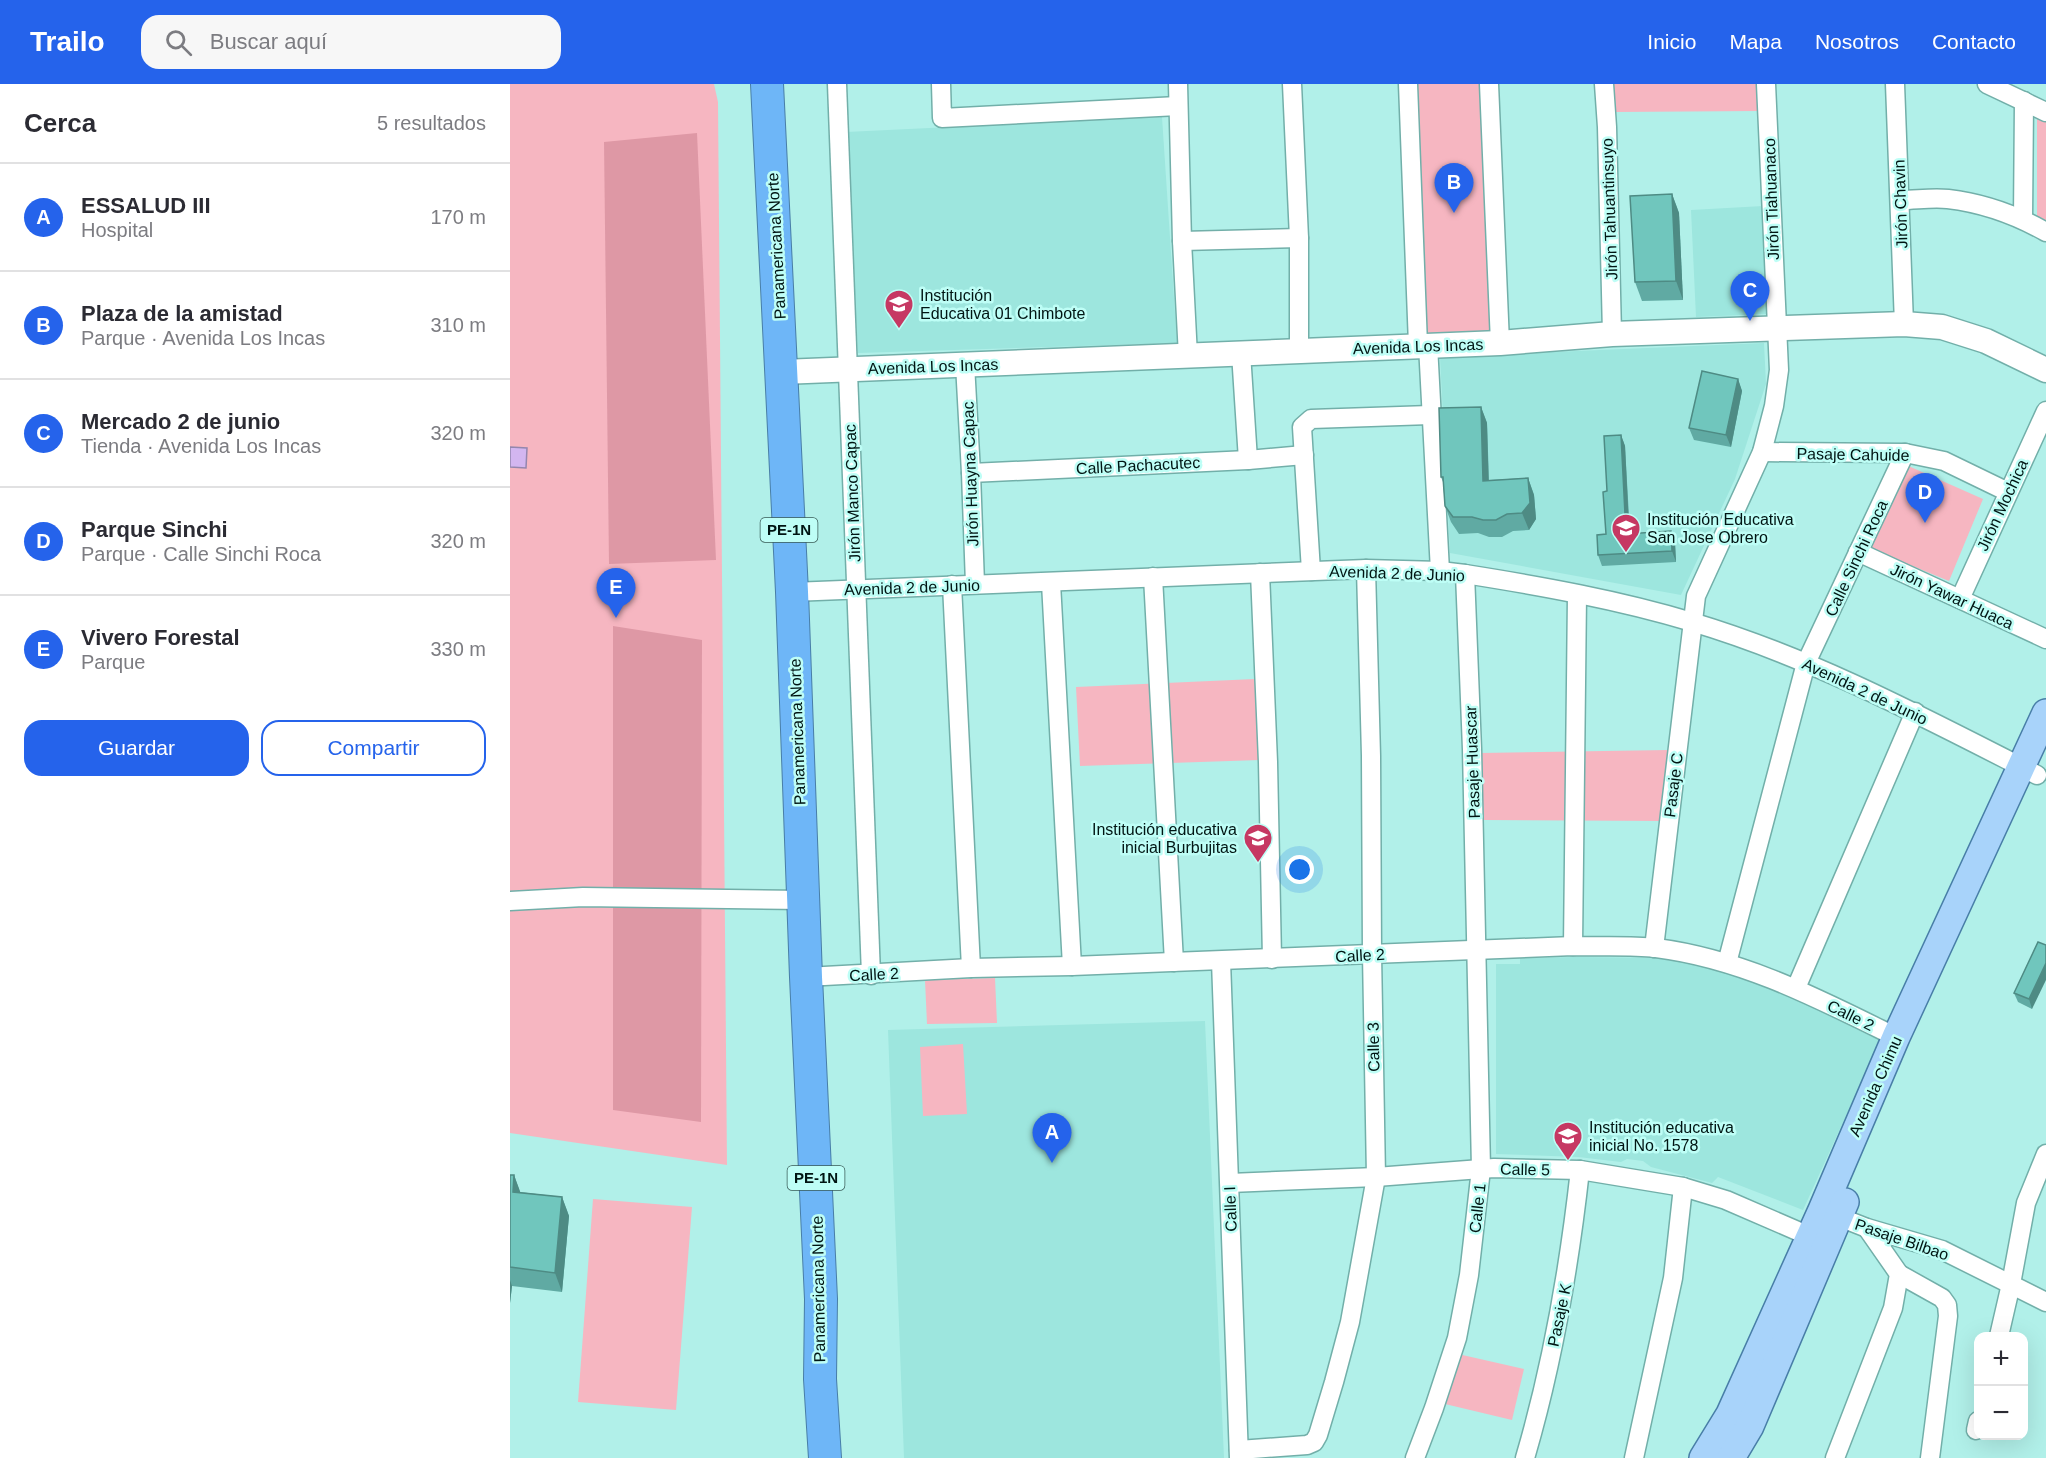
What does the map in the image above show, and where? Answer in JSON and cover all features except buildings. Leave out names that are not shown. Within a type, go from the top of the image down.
[{"type":"highway","name":"Panamericana Norte","points":[[767,84],[792,592],[821,1299],[820,1380],[825,1458]]},
{"type":"highway","name":"Panamericana Norte","points":[[803,1458],[820,1380]]},
{"type":"main road","name":"Avenida Chimu","points":[[1703,1458],[1730,1414],[1809,1236],[1830,1213],[1911,1044],[2035,766],[2046,713]]},
{"type":"main road","name":"Avenida Chimu","points":[[1731,1458],[1750,1426],[1896,1037],[2035,766]]},
{"type":"street","name":"Jirón Manco Capac","points":[[837,84],[871,975]]},
{"type":"street","points":[[941,84],[942,118],[1178,106]]},
{"type":"street","points":[[1178,84],[1182,242],[1188,356]]},
{"type":"street","points":[[1293,84],[1299,238],[1299,351]]},
{"type":"street","points":[[1408,84],[1423,345],[1431,415],[1440,571]]},
{"type":"street","points":[[1489,84],[1500,343]]},
{"type":"street","name":"Jirón Tahuantinsuyo","points":[[1604,84],[1612,334]]},
{"type":"street","name":"Jirón Tiahuanaco","points":[[1692,621],[1696,596],[1762,452],[1774,406],[1779,370],[1766,84]]},
{"type":"street","name":"Jirón Chavin","points":[[1895,84],[1904,324]]},
{"type":"street","points":[[1987,84],[2046,111]]},
{"type":"street","points":[[2023,219],[2024,101]]},
{"type":"street","points":[[1900,200],[1946,198],[2023,219],[2046,232]]},
{"type":"street","points":[[1182,242],[1299,238]]},
{"type":"street","name":"Avenida Los Incas","points":[[782,372],[1500,343],[1612,334],[1904,324],[1942,327],[1986,341],[2046,370]]},
{"type":"street","points":[[1241,353],[1248,460]]},
{"type":"street","name":"Jirón Huayna Capac","points":[[965,364],[975,584]]},
{"type":"street","name":"Jirón Mochica","points":[[1960,599],[2046,411]]},
{"type":"street","points":[[1311,571],[1302,427],[1311,419],[1431,415]]},
{"type":"street","name":"Pasaje Cahuide","points":[[1762,452],[1905,453],[1944,462],[2007,492]]},
{"type":"street","name":"Calle Sinchi Roca","points":[[1727,963],[1806,663],[1905,453]]},
{"type":"street","name":"Calle Pachacutec","points":[[971,473],[1248,460],[1304,455]]},
{"type":"street","name":"Jirón Yawar Huaca","points":[[1858,552],[2046,639]]},
{"type":"street","name":"Avenida 2 de Junio","points":[[792,592],[1366,569],[1465,574],[1577,595],[1692,621],[1806,663],[2035,766]]},
{"type":"street","name":"Calle 3","points":[[1239,1454],[1307,1445],[1314,1442],[1318,1435],[1350,1322],[1376,1177],[1371,756],[1366,569]]},
{"type":"street","points":[[1260,573],[1268,762],[1272,959]]},
{"type":"street","name":"Pasaje Huascar","points":[[1465,574],[1472,749],[1476,950]]},
{"type":"street","points":[[1153,577],[1174,962]]},
{"type":"street","points":[[1051,583],[1072,966]]},
{"type":"street","points":[[952,585],[972,968]]},
{"type":"street","points":[[1573,946],[1577,595]]},
{"type":"street","name":"Pasaje C","points":[[1654,948],[1692,621]]},
{"type":"street","points":[[1796,988],[1915,712]]},
{"type":"street","points":[[510,901],[583,897],[803,900]]},
{"type":"street","name":"Calle 2","points":[[806,977],[972,968],[1221,961],[1573,946],[1654,948],[1727,963],[1760,973],[1896,1037]]},
{"type":"street","name":"Calle 1","points":[[1415,1458],[1457,1338],[1469,1275],[1481,1169],[1476,950]]},
{"type":"street","name":"Calle I","points":[[1221,961],[1239,1454]]},
{"type":"street","points":[[2000,1332],[2026,1203],[2046,1154]]},
{"type":"street","name":"Calle 5","points":[[1230,1183],[1376,1177],[1481,1169],[1580,1170],[1683,1187],[1726,1200],[1809,1236]]},
{"type":"street","name":"Pasaje K","points":[[1525,1458],[1549,1366],[1564,1291],[1580,1170]]},
{"type":"street","points":[[1634,1458],[1672,1278],[1683,1187]]},
{"type":"street","name":"Pasaje Bilbao","points":[[1830,1213],[1868,1228],[1942,1250],[2046,1302]]},
{"type":"street","points":[[1868,1228],[1899,1274],[1942,1298],[1947,1305],[1948,1317],[1930,1458]]},
{"type":"street","points":[[1835,1458],[1893,1308],[1899,1274]]},
{"type":"shaded area","points":[[510,84],[714,84],[718,102],[727,1165],[510,1133]]},
{"type":"shaded area","points":[[1408,84],[1489,84],[1500,343],[1418,345]]},
{"type":"shaded area","points":[[1614,84],[1758,84],[1759,111],[1616,112]]},
{"type":"shaded area","points":[[2037,115],[2046,120],[2046,221],[2037,216]]},
{"type":"shaded area","points":[[1162,117],[1177,343],[858,353],[846,132]]},
{"type":"shaded area","points":[[697,133],[716,560],[609,564],[604,142]]},
{"type":"shaded area","points":[[1763,206],[1766,314],[1696,317],[1691,210]]},
{"type":"shaded area","points":[[1764,343],[1766,384],[1735,479],[1681,595],[1450,553],[1440,357]]},
{"type":"shaded area","points":[[510,447],[527,448],[526,468],[510,467]]},
{"type":"shaded area","points":[[1904,464],[1983,499],[1949,581],[1866,547]]},
{"type":"shaded area","points":[[613,626],[702,640],[701,1122],[613,1110]]},
{"type":"shaded area","points":[[1255,679],[1260,760],[1080,766],[1076,687]]},
{"type":"shaded area","points":[[1668,750],[1663,821],[1484,820],[1480,753]]},
{"type":"shaded area","points":[[1520,958],[1670,958],[1739,974],[1882,1037],[1803,1210],[1718,1177],[1712,1183],[1651,1167],[1643,1161],[1627,1159],[1621,1162],[1578,1157],[1496,1154],[1496,964],[1520,964]]},
{"type":"shaded area","points":[[995,978],[997,1023],[927,1024],[925,980]]},
{"type":"shaded area","points":[[1205,1021],[1224,1458],[904,1458],[888,1030]]},
{"type":"shaded area","points":[[963,1044],[967,1114],[923,1116],[920,1047]]},
{"type":"shaded area","points":[[593,1199],[692,1207],[676,1410],[578,1402]]},
{"type":"shaded area","points":[[1458,1354],[1524,1369],[1512,1420],[1445,1404]]},
{"type":"place","name":"Plaza de la amistad","points":[[1454,213]]},
{"type":"place","name":"Mercado 2 de junio","points":[[1750,321]]},
{"type":"place","name":"Institución Educativa 01 Chimbote","points":[[899,330]]},
{"type":"place","name":"Parque Sinchi","points":[[1925,523]]},
{"type":"place","name":"Institución Educativa San Jose Obrero","points":[[1626,554]]},
{"type":"place","name":"Vivero Forestal","points":[[616,618]]},
{"type":"place","name":"Institución educativa inicial Burbujitas","points":[[1258,864]]},
{"type":"place","name":"Institución educativa inicial No. 1578","points":[[1568,1162]]},
{"type":"place","name":"ESSALUD III","points":[[1052,1163]]}]
